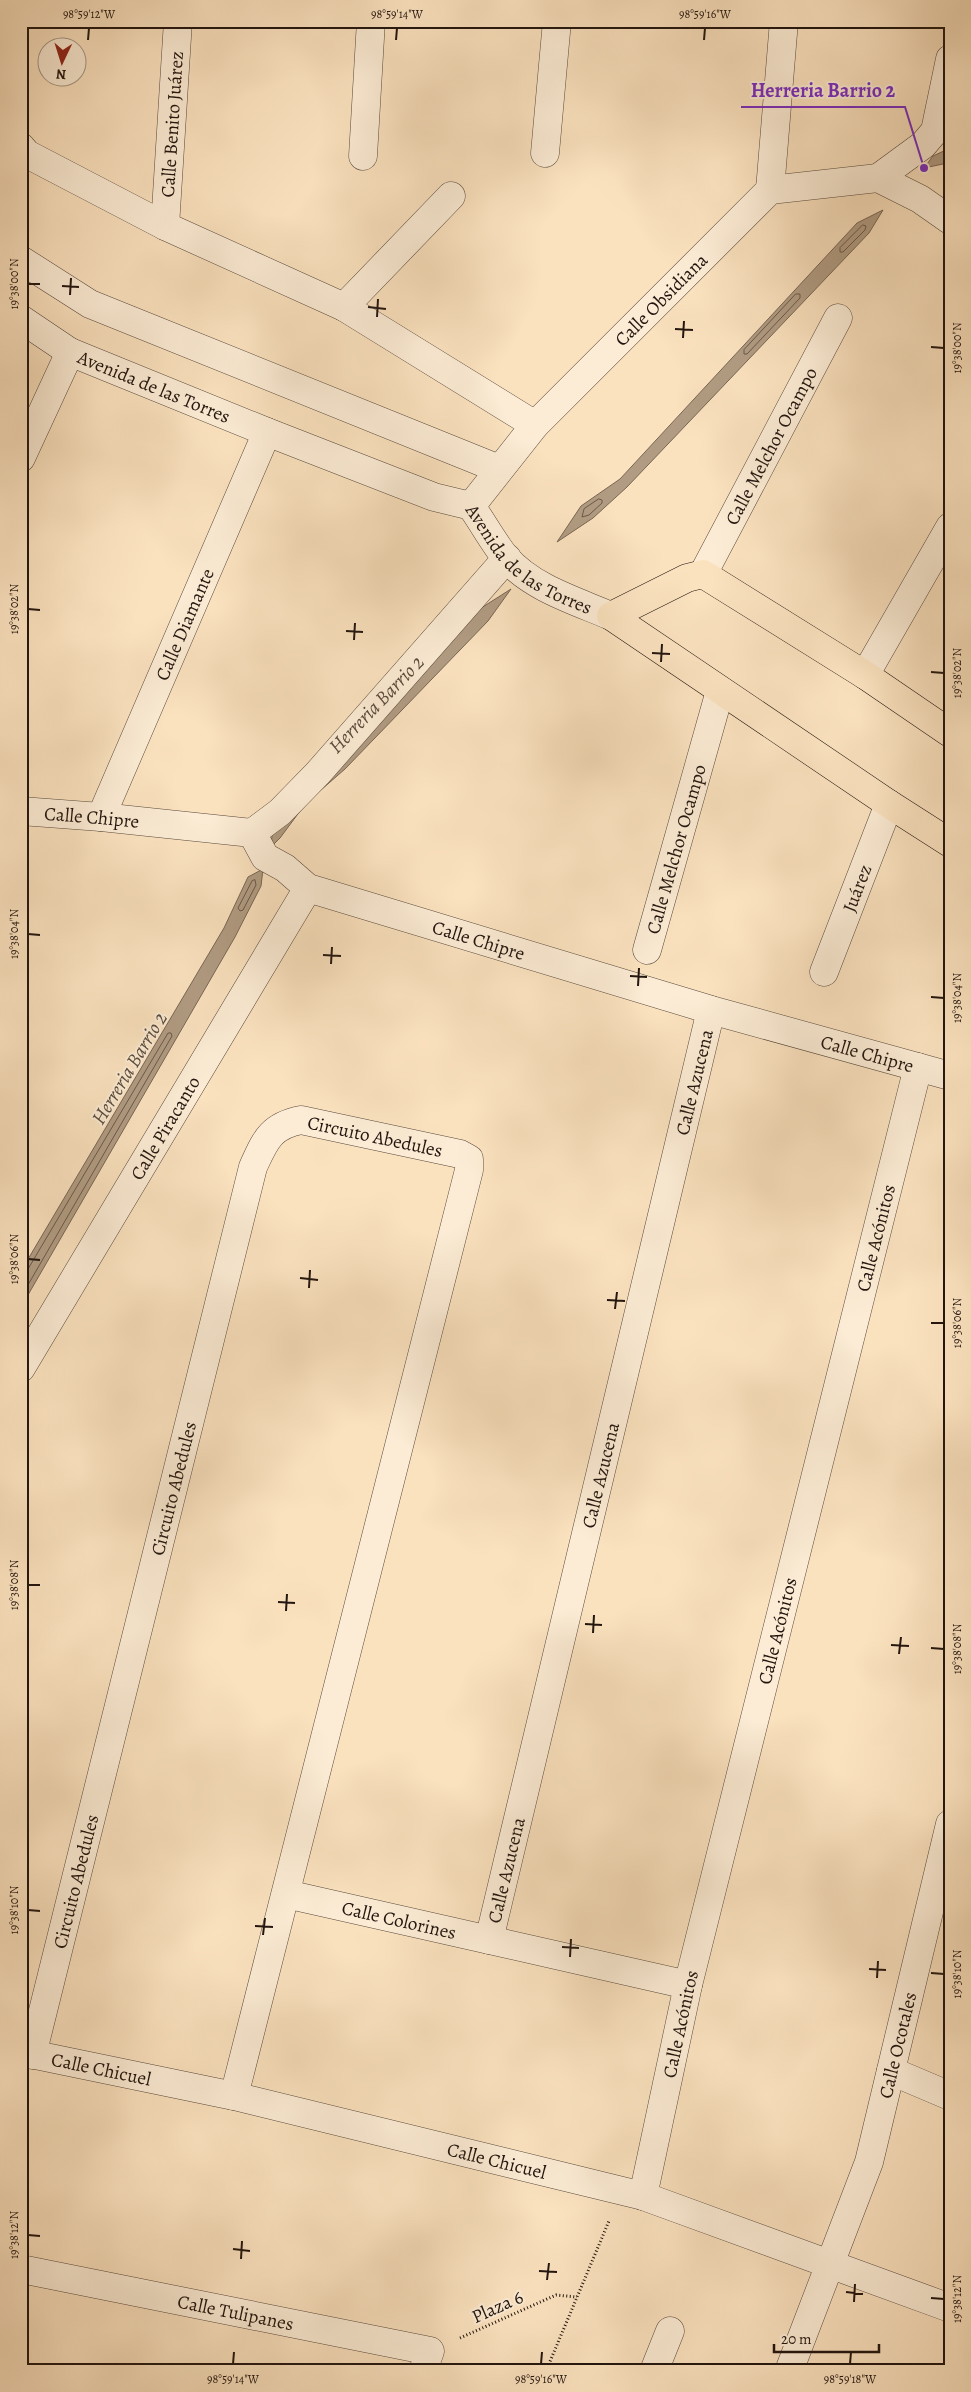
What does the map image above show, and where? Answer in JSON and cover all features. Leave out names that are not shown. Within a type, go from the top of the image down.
[{"type":"main road","points":[[611,616],[687,578],[704,574],[865,675],[950,733]]},
{"type":"main road","name":"Avenida de las Torres","points":[[611,616],[720,691],[950,843]]},
{"type":"street","name":"Calle Benito Juárez","points":[[165,226],[178,21]]},
{"type":"street","points":[[363,156],[371,21]]},
{"type":"street","points":[[545,153],[557,21]]},
{"type":"street","points":[[784,21],[770,190],[886,181],[920,199],[950,220]]},
{"type":"street","points":[[886,181],[935,131],[950,58]]},
{"type":"street","points":[[21,147],[27,154],[165,226],[344,307],[535,425]]},
{"type":"street","name":"Calle Obsidiana","points":[[471,506],[535,425],[770,190]]},
{"type":"street","points":[[344,307],[451,196]]},
{"type":"street","points":[[21,260],[90,304],[499,469]]},
{"type":"street","name":"Calle Melchor Ocampo","points":[[704,574],[838,318]]},
{"type":"street","name":"Avenida de las Torres","points":[[21,319],[70,352],[434,497],[471,506],[506,558],[546,588],[611,616]]},
{"type":"street","points":[[21,458],[70,352]]},
{"type":"street","name":"Calle Diamante","points":[[101,817],[267,432]]},
{"type":"street","points":[[865,675],[950,527]]},
{"type":"street","points":[[252,833],[280,812],[318,773],[506,558]]},
{"type":"street","name":"Calle Melchor Ocampo","points":[[647,950],[720,691]]},
{"type":"street","name":"Juárez","points":[[824,972],[889,804]]},
{"type":"street","name":"Calle Chipre","points":[[21,811],[101,817],[252,833],[265,857],[285,868],[308,888],[711,1010],[950,1076]]},
{"type":"street","name":"Calle Piracanto","points":[[21,1368],[308,888]]},
{"type":"street","name":"Calle Azucena","points":[[489,1940],[711,1010]]},
{"type":"street","name":"Calle Acónitos","points":[[633,2194],[688,1985],[918,1067]]},
{"type":"street","name":"Circuito Abedules","points":[[27,2053],[253,1167],[267,1138],[284,1123],[301,1120],[460,1154],[469,1159],[469,1170],[234,2096]]},
{"type":"street","name":"Calle Ocotales","points":[[789,2371],[829,2262],[869,2162],[950,1824]]},
{"type":"street","name":"Calle Colorines","points":[[286,1894],[688,1985]]},
{"type":"street","name":"Calle Chicuel","points":[[27,2053],[234,2096],[633,2194],[829,2262],[950,2308]]},
{"type":"street","points":[[891,2072],[950,2096]]},
{"type":"street","name":"Calle Tulipanes","points":[[21,2269],[426,2361]]},
{"type":"street","points":[[654,2371],[670,2331]]},
{"type":"path","points":[[546,2371],[577,2297],[633,2194]]},
{"type":"path","name":"Plaza 6","points":[[426,2361],[556,2295],[577,2297]]},
{"type":"water","points":[[950,139],[950,160],[943,164],[924,168],[933,156],[946,150]]},
{"type":"water","points":[[883,210],[869,233],[627,487],[593,518],[557,542],[581,506],[620,479],[857,223]]},
{"type":"water","points":[[511,589],[488,621],[345,769],[306,803],[271,847],[272,836],[280,820],[478,610]]},
{"type":"water","points":[[263,869],[261,886],[235,937],[21,1307],[21,1271],[224,928],[248,877]]},
{"type":"place","name":"Herreria Barrio 2","points":[[924,168]]}]
